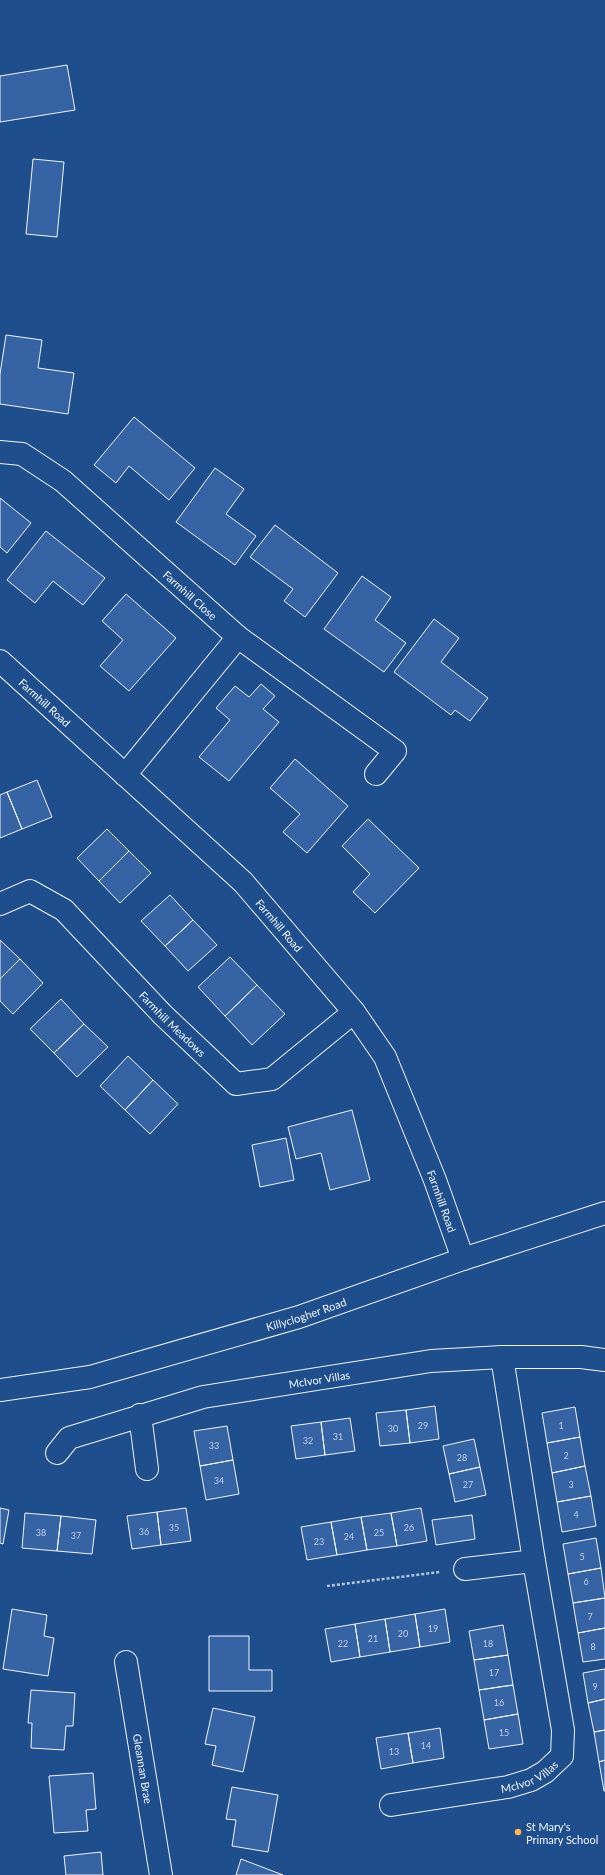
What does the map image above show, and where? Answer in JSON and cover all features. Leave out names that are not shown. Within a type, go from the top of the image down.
[{"type":"main road","name":"Farmhill Close","points":[[0,452],[22,454],[63,481],[238,637],[395,751],[376,774]]},
{"type":"main road","points":[[125,775],[238,637]]},
{"type":"main road","name":"Farmhill Road","points":[[0,661],[243,882],[354,1012],[385,1057],[435,1180],[463,1259]]},
{"type":"main road","name":"Farmhill Meadows","points":[[0,904],[30,891],[64,910],[163,1015],[236,1084],[272,1079],[354,1012]]},
{"type":"main road","name":"Killyclogher Road","points":[[0,1390],[90,1377],[299,1317],[463,1259],[605,1213]]},
{"type":"main road","name":"McIvor Villas","points":[[57,1453],[69,1438],[140,1415],[203,1397],[431,1361],[502,1357],[581,1357],[605,1360]]},
{"type":"main road","name":"McIvor Villas","points":[[391,1805],[508,1786],[531,1780],[562,1756],[563,1730],[534,1561],[502,1357]]},
{"type":"main road","points":[[140,1415],[147,1469]]},
{"type":"main road","points":[[465,1569],[534,1561]]},
{"type":"main road","name":"Gleannan Brae","points":[[126,1662],[161,1875]]},
{"type":"path","points":[[327,1586],[465,1569]]},
{"type":"building","points":[[67,65],[75,110],[0,122],[0,76]]},
{"type":"building","points":[[33,159],[64,162],[57,237],[26,234]]},
{"type":"building","points":[[6,335],[42,340],[38,368],[74,373],[68,414],[0,404],[0,374]]},
{"type":"building","points":[[134,417],[195,468],[169,500],[129,466],[116,483],[94,465]]},
{"type":"building","points":[[215,468],[244,489],[226,514],[256,536],[235,565],[176,522]]},
{"type":"building","points":[[0,498],[31,523],[7,553],[0,547]]},
{"type":"building","points":[[275,525],[338,573],[305,617],[284,601],[293,589],[250,557]]},
{"type":"building","points":[[46,531],[105,578],[83,605],[53,581],[35,603],[7,580]]},
{"type":"building","points":[[362,576],[391,597],[375,620],[406,643],[384,672],[324,629]]},
{"type":"building","points":[[126,594],[176,638],[129,691],[100,666],[123,640],[102,621]]},
{"type":"building","points":[[434,619],[459,638],[441,662],[488,698],[470,721],[455,710],[451,715],[394,672]]},
{"type":"building","points":[[261,684],[275,696],[263,709],[279,722],[229,781],[199,757],[230,720],[216,708],[235,686],[249,697]]},
{"type":"building","points":[[295,759],[348,806],[307,853],[283,832],[300,814],[270,788]]},
{"type":"building","points":[[37,780],[52,817],[22,829],[7,792]]},
{"type":"building","points":[[7,792],[22,829],[0,838],[0,795]]},
{"type":"building","points":[[368,819],[419,868],[375,913],[353,892],[370,874],[342,846]]},
{"type":"building","points":[[107,829],[129,851],[99,881],[77,858]]},
{"type":"building","points":[[129,851],[151,873],[120,903],[99,881]]},
{"type":"building","points":[[170,895],[193,920],[165,946],[141,921]]},
{"type":"building","points":[[193,920],[217,945],[188,971],[165,946]]},
{"type":"building","points":[[0,940],[20,959],[0,979]]},
{"type":"building","points":[[230,957],[257,985],[225,1016],[198,987]]},
{"type":"building","points":[[20,959],[43,983],[13,1014],[0,1001],[0,979]]},
{"type":"building","points":[[257,985],[285,1014],[252,1045],[225,1016]]},
{"type":"building","points":[[61,999],[84,1024],[54,1053],[30,1029]]},
{"type":"building","points":[[84,1024],[108,1047],[77,1077],[54,1053]]},
{"type":"building","points":[[128,1056],[153,1080],[125,1110],[100,1086]]},
{"type":"building","points":[[153,1080],[178,1104],[150,1134],[125,1110]]},
{"type":"building","points":[[352,1110],[370,1180],[330,1190],[321,1153],[296,1159],[288,1127]]},
{"type":"building","points":[[286,1138],[294,1180],[260,1187],[252,1145]]},
{"type":"building","points":[[435,1406],[439,1439],[410,1443],[406,1410]]},
{"type":"building","points":[[575,1407],[580,1437],[547,1443],[542,1413]]},
{"type":"building","points":[[406,1410],[410,1443],[380,1446],[376,1413]]},
{"type":"building","points":[[350,1418],[355,1451],[325,1455],[321,1422]]},
{"type":"building","points":[[321,1422],[325,1455],[296,1459],[291,1426]]},
{"type":"building","points":[[227,1426],[233,1460],[200,1466],[194,1431]]},
{"type":"building","points":[[580,1437],[585,1466],[552,1473],[547,1443]]},
{"type":"building","points":[[474,1439],[480,1467],[449,1474],[443,1446]]},
{"type":"building","points":[[233,1460],[239,1494],[206,1500],[200,1466]]},
{"type":"building","points":[[585,1466],[591,1496],[557,1502],[552,1473]]},
{"type":"building","points":[[480,1467],[486,1495],[455,1502],[449,1474]]},
{"type":"building","points":[[591,1496],[596,1526],[562,1532],[557,1502]]},
{"type":"building","points":[[0,1508],[9,1510],[3,1544],[0,1543]]},
{"type":"building","points":[[186,1508],[191,1541],[161,1545],[157,1512]]},
{"type":"building","points":[[421,1508],[427,1541],[397,1546],[391,1513]]},
{"type":"building","points":[[157,1512],[161,1545],[132,1549],[127,1516]]},
{"type":"building","points":[[25,1513],[61,1516],[57,1551],[22,1548]]},
{"type":"building","points":[[391,1513],[397,1546],[367,1550],[361,1517]]},
{"type":"building","points":[[472,1515],[475,1539],[436,1545],[432,1520]]},
{"type":"building","points":[[61,1516],[96,1520],[92,1554],[57,1551]]},
{"type":"building","points":[[361,1517],[367,1550],[337,1555],[331,1522]]},
{"type":"building","points":[[331,1522],[337,1555],[307,1560],[301,1527]]},
{"type":"building","points":[[596,1538],[601,1568],[568,1574],[563,1544]]},
{"type":"building","points":[[601,1568],[605,1598],[573,1603],[568,1574]]},
{"type":"building","points":[[605,1598],[605,1628],[578,1633],[573,1603]]},
{"type":"building","points":[[12,1609],[47,1615],[44,1636],[54,1638],[48,1676],[3,1669]]},
{"type":"building","points":[[445,1609],[450,1642],[420,1647],[415,1614]]},
{"type":"building","points":[[415,1614],[420,1647],[390,1652],[385,1619]]},
{"type":"building","points":[[385,1619],[390,1652],[360,1657],[355,1624]]},
{"type":"building","points":[[355,1624],[360,1657],[331,1662],[325,1629]]},
{"type":"building","points":[[503,1625],[508,1655],[474,1660],[469,1631]]},
{"type":"building","points":[[605,1628],[605,1659],[583,1662],[578,1633]]},
{"type":"building","points":[[209,1636],[249,1636],[249,1670],[272,1670],[272,1691],[209,1691]]},
{"type":"building","points":[[508,1655],[513,1685],[479,1690],[474,1660]]},
{"type":"building","points":[[605,1669],[605,1699],[588,1703],[583,1673]]},
{"type":"building","points":[[513,1685],[518,1714],[484,1720],[479,1690]]},
{"type":"building","points":[[31,1690],[75,1693],[73,1726],[66,1726],[64,1750],[31,1748],[32,1723],[28,1723]]},
{"type":"building","points":[[605,1699],[605,1730],[594,1732],[588,1703]]},
{"type":"building","points":[[213,1708],[255,1717],[243,1772],[212,1765],[216,1746],[205,1744]]},
{"type":"building","points":[[518,1714],[523,1744],[489,1749],[484,1720]]},
{"type":"building","points":[[440,1728],[444,1758],[413,1763],[408,1733]]},
{"type":"building","points":[[605,1730],[605,1760],[599,1762],[594,1732]]},
{"type":"building","points":[[408,1733],[413,1763],[381,1769],[376,1738]]},
{"type":"building","points":[[605,1760],[605,1791],[604,1791],[599,1762]]},
{"type":"building","points":[[93,1773],[96,1809],[86,1810],[88,1831],[54,1833],[49,1776]]},
{"type":"building","points":[[232,1787],[278,1795],[268,1852],[232,1846],[236,1820],[226,1819]]},
{"type":"building","points":[[101,1852],[103,1875],[66,1875],[64,1856]]},
{"type":"building","points":[[241,1859],[283,1875],[236,1875]]},
{"type":"place","name":"St Mary's Primary School","points":[[518,1832]]}]
